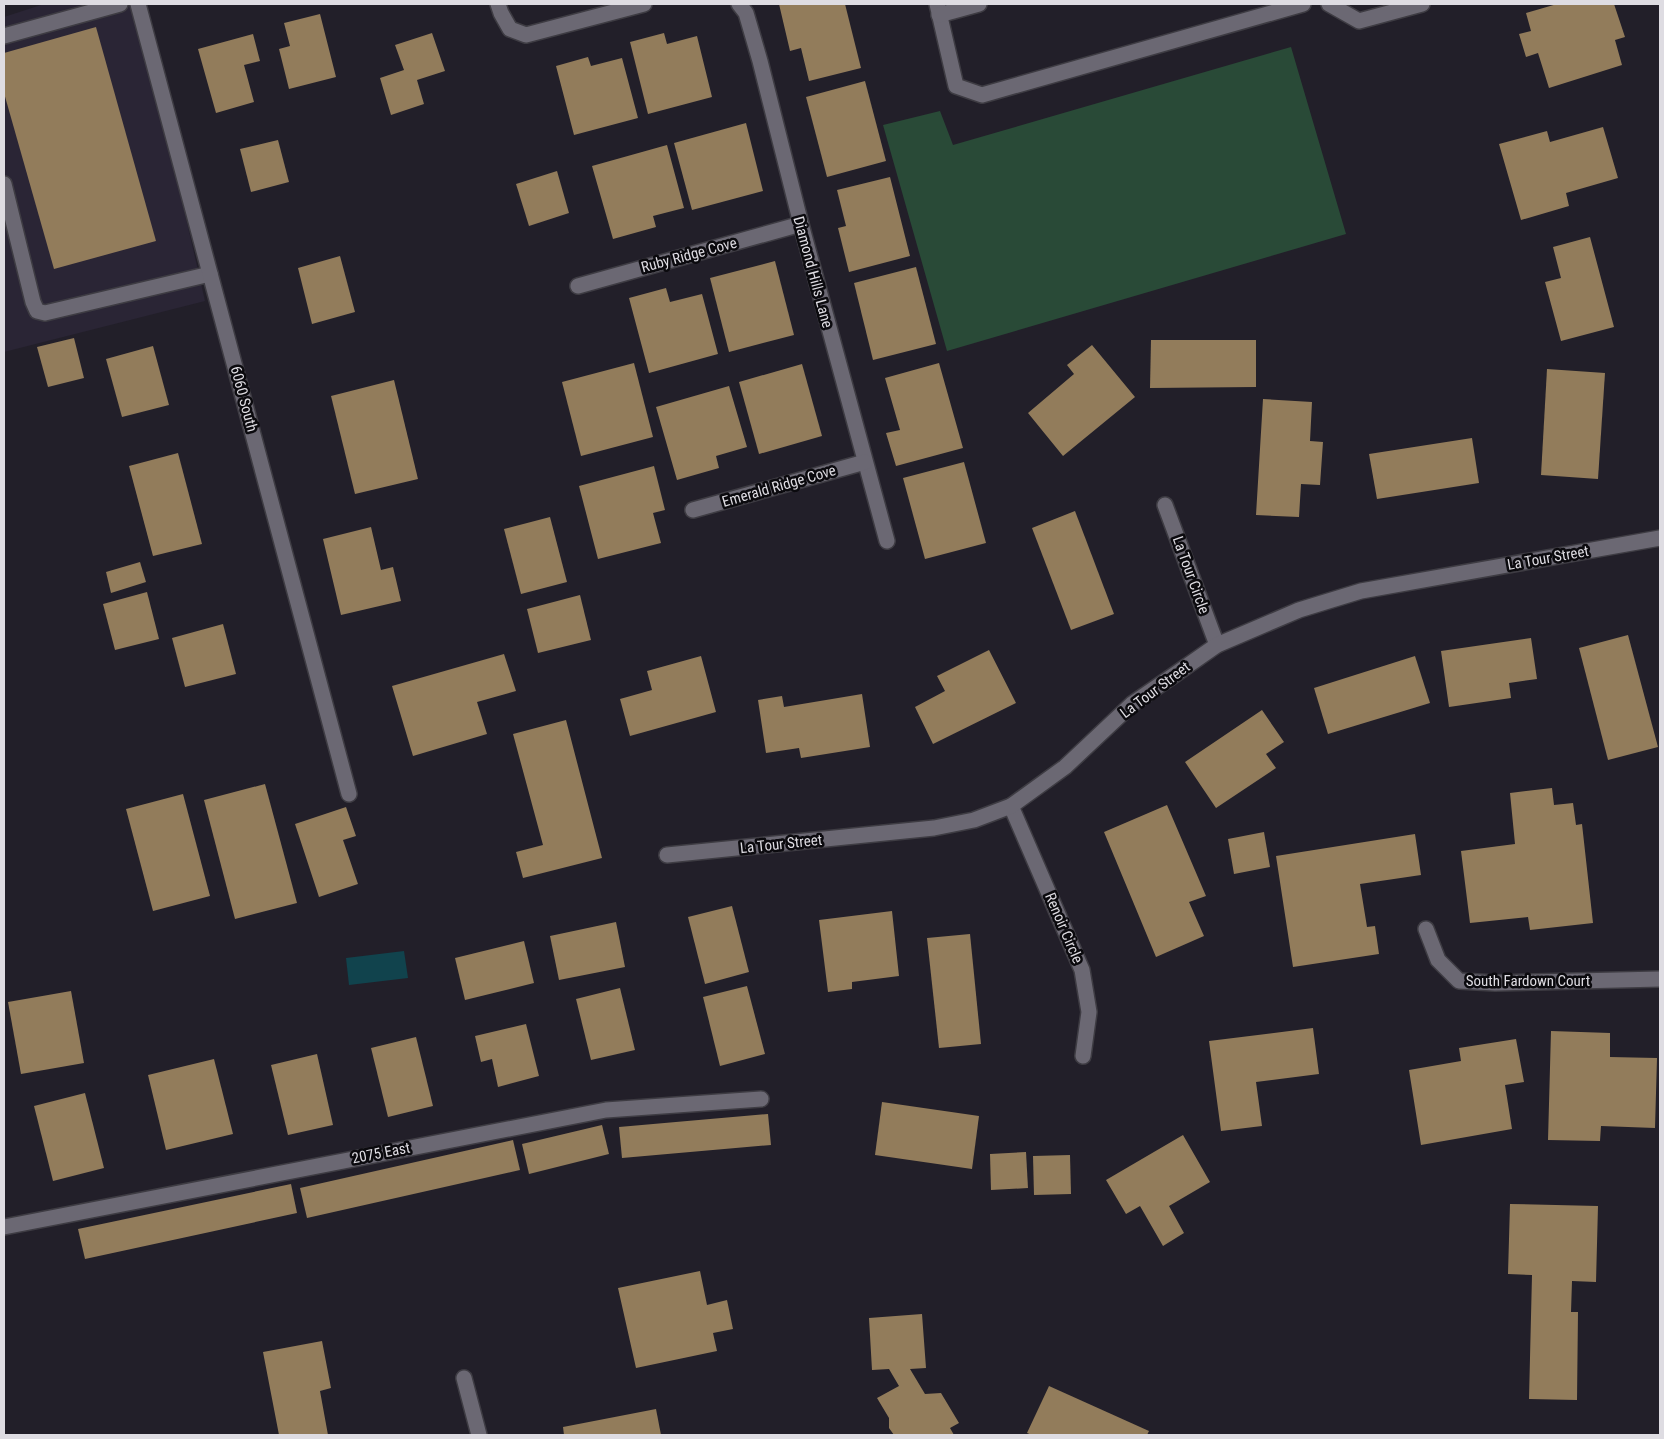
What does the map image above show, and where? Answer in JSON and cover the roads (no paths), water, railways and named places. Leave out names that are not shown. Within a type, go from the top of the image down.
[{"type":"street","points":[[4,36],[120,4]]},
{"type":"street","name":"6060 South","points":[[138,4],[349,794]]},
{"type":"street","points":[[498,4],[510,29],[526,35],[644,4]]},
{"type":"street","name":"Diamond Hills Lane","points":[[739,4],[746,12],[760,60],[800,224],[887,541]]},
{"type":"street","points":[[979,4],[938,9],[956,86],[982,95],[1303,4]]},
{"type":"street","points":[[1329,4],[1359,21],[1422,4]]},
{"type":"street","points":[[4,184],[32,302],[37,311],[45,314],[210,274]]},
{"type":"street","name":"Ruby Ridge Cove","points":[[578,286],[800,224]]},
{"type":"street","name":"Emerald Ridge Cove","points":[[693,510],[865,462]]},
{"type":"street","name":"La Tour Circle","points":[[1165,505],[1217,645]]},
{"type":"street","name":"La Tour Street","points":[[667,855],[934,828],[974,820],[1011,806],[1065,767],[1132,704],[1217,645],[1299,610],[1361,591],[1660,538]]},
{"type":"street","name":"Renoir Circle","points":[[1011,806],[1082,970],[1090,1012],[1083,1056]]},
{"type":"street","name":"South Fardown Court","points":[[1426,929],[1438,960],[1459,981],[1495,983],[1660,979]]},
{"type":"street","name":"2075 East","points":[[4,1227],[606,1110],[761,1099]]},
{"type":"street","points":[[464,1378],[479,1435]]},
{"type":"water","points":[[404,951],[408,978],[349,985],[346,958]]}]
